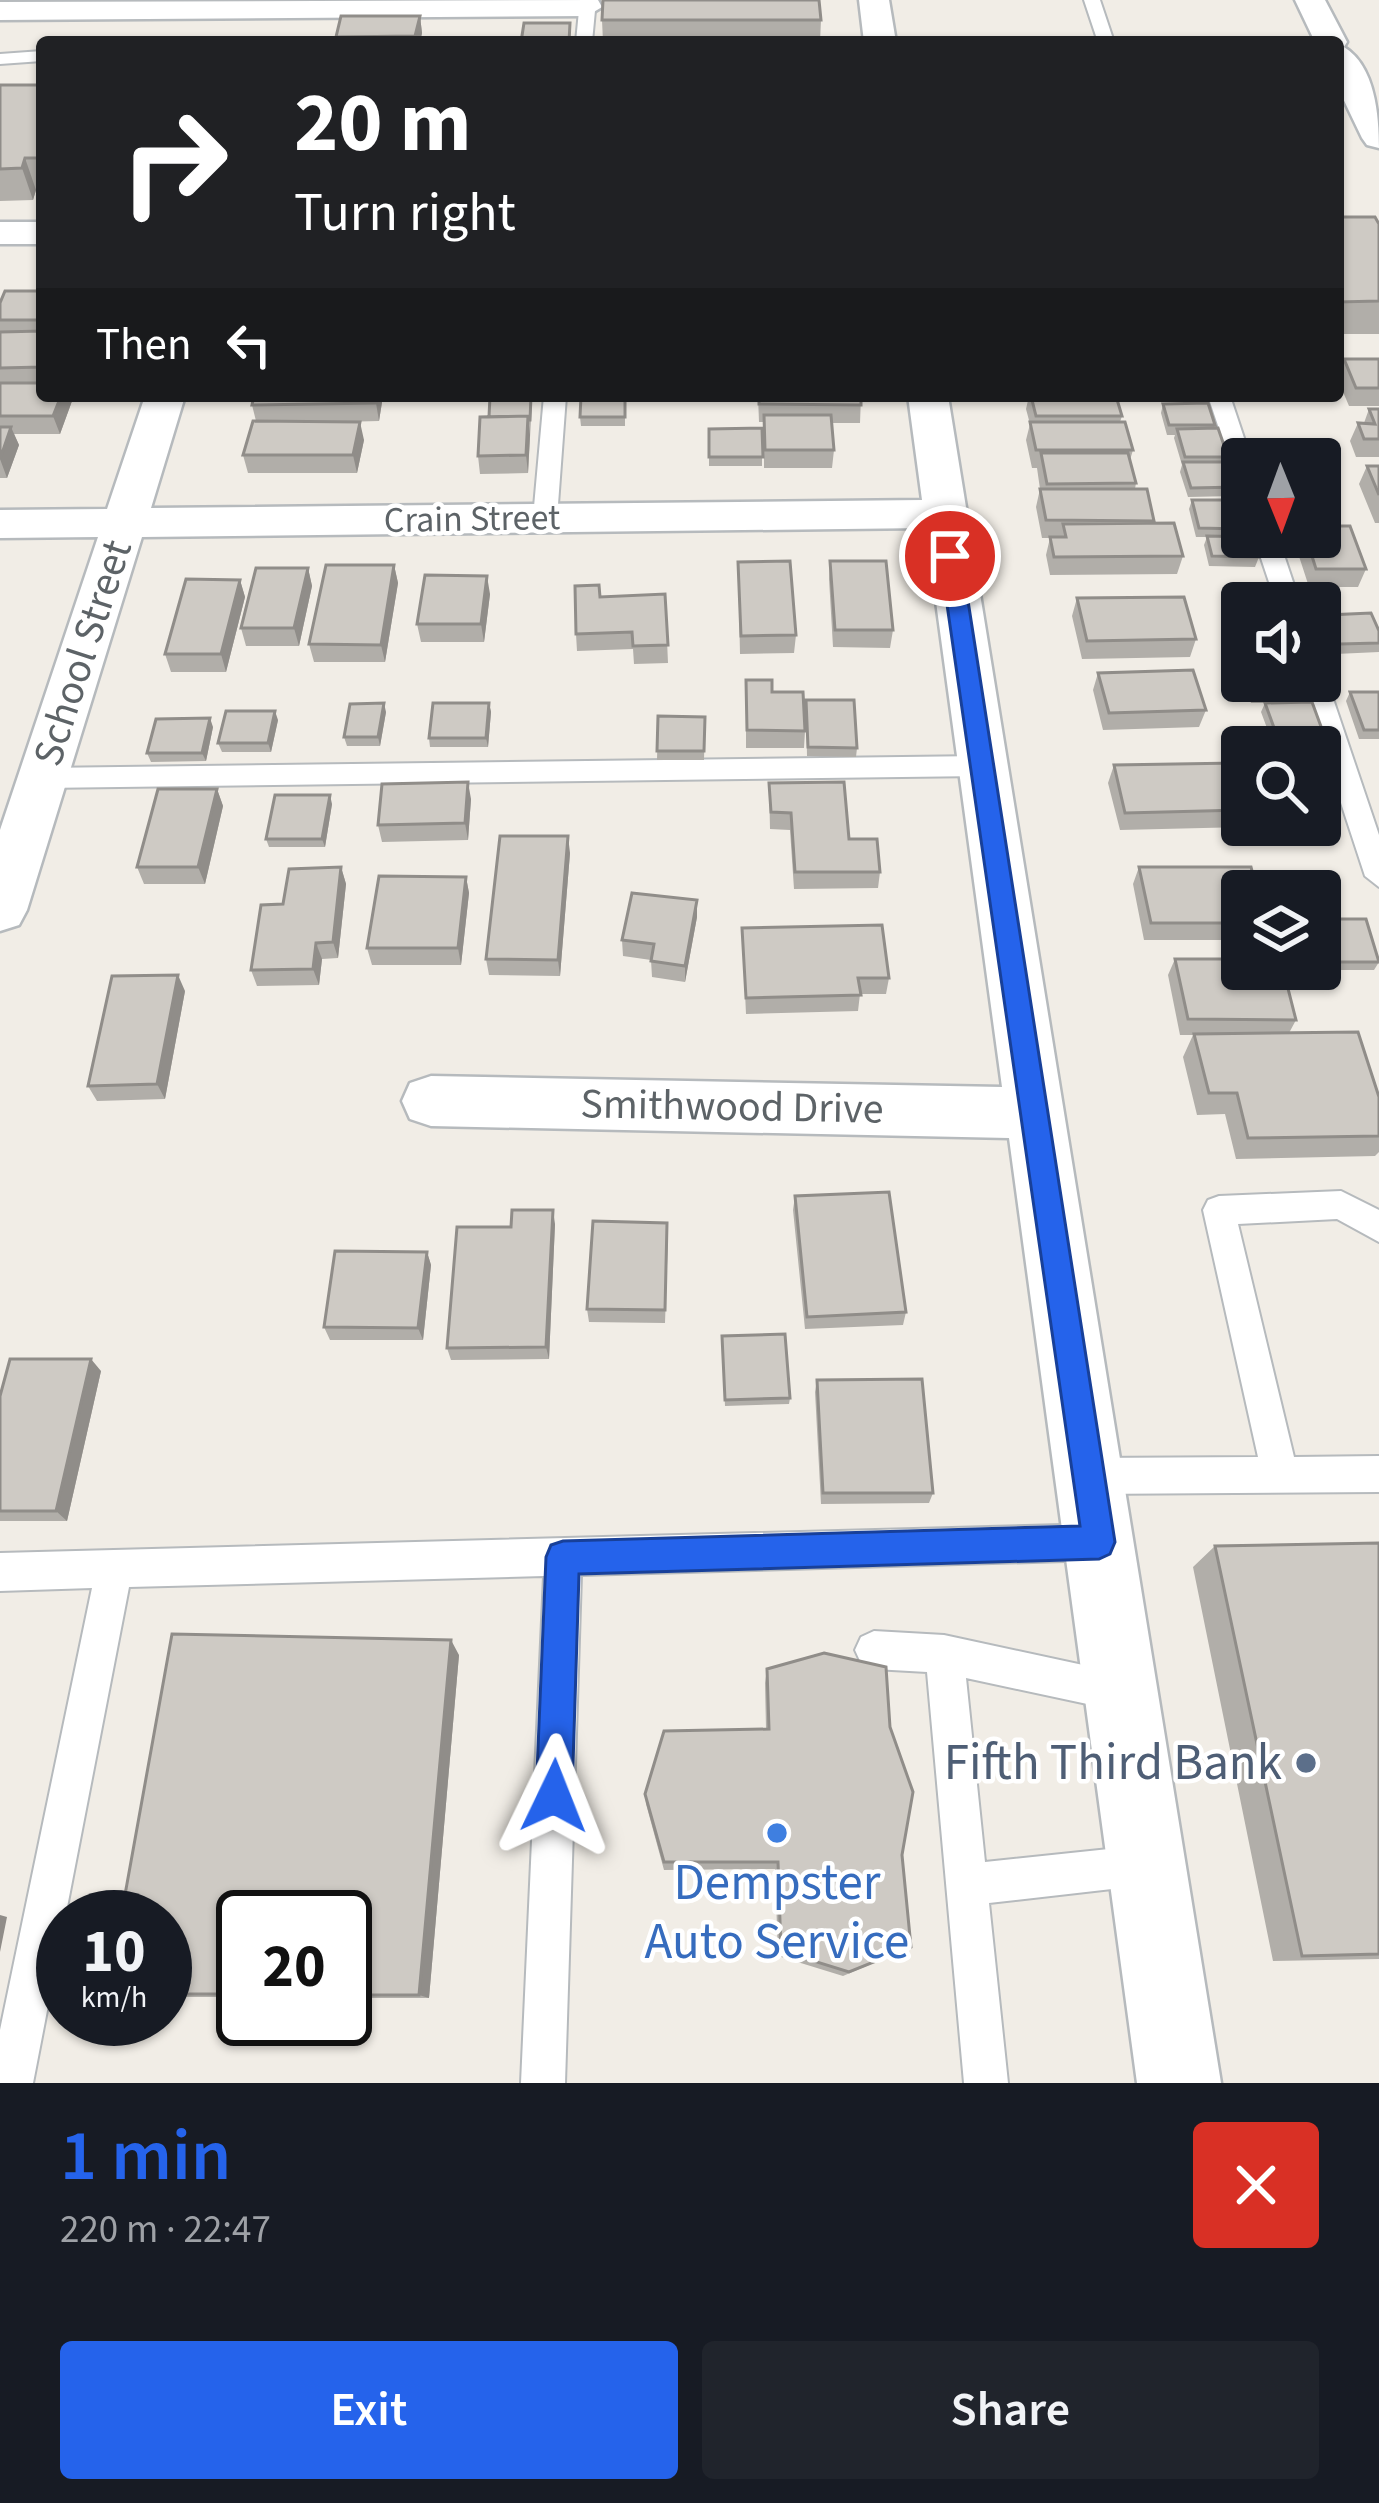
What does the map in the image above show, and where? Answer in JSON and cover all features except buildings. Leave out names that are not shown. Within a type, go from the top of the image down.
[{"type":"street","points":[[874,0],[879,36]]},
{"type":"street","points":[[1310,0],[1328,36]]},
{"type":"street","points":[[5,8],[588,3]]},
{"type":"street","points":[[282,36],[292,4]]},
{"type":"street","points":[[1344,68],[1379,138]]},
{"type":"street","points":[[0,233],[36,233]]},
{"type":"street","name":"School Street","points":[[0,910],[163,402]]},
{"type":"street","points":[[929,402],[1179,2083]]},
{"type":"street","name":"Crain Street","points":[[0,524],[944,514]]},
{"type":"street","name":"Smithwood Drive","points":[[431,1101],[1034,1113]]},
{"type":"lane","points":[[1093,0],[1104,36]]},
{"type":"lane","points":[[585,36],[588,3]]},
{"type":"lane","points":[[0,59],[36,56]]},
{"type":"lane","points":[[545,518],[555,402]]},
{"type":"lane","points":[[1221,402],[1233,438]]},
{"type":"lane","points":[[1321,702],[1379,876]]},
{"type":"lane","points":[[42,778],[982,766]]},
{"type":"lane","points":[[1280,1474],[1219,1210],[1341,1204],[1379,1227]]},
{"type":"lane","points":[[1088,1476],[1379,1474]]},
{"type":"lane","points":[[0,1572],[1099,1542]]},
{"type":"lane","points":[[543,2083],[563,1557]]},
{"type":"lane","points":[[11,2083],[114,1569]]},
{"type":"lane","points":[[874,1650],[944,1654],[1121,1692]]},
{"type":"lane","points":[[944,1654],[986,2083]]},
{"type":"lane","points":[[966,1885],[1147,1864]]},
{"type":"place","name":"Fifth Third Bank","points":[[1306,1763]]},
{"type":"place","name":"Dempster Auto Service","points":[[777,1833]]},
{"type":"route","points":[[554,1796],[563,1557],[1099,1542],[950,556]]}]
